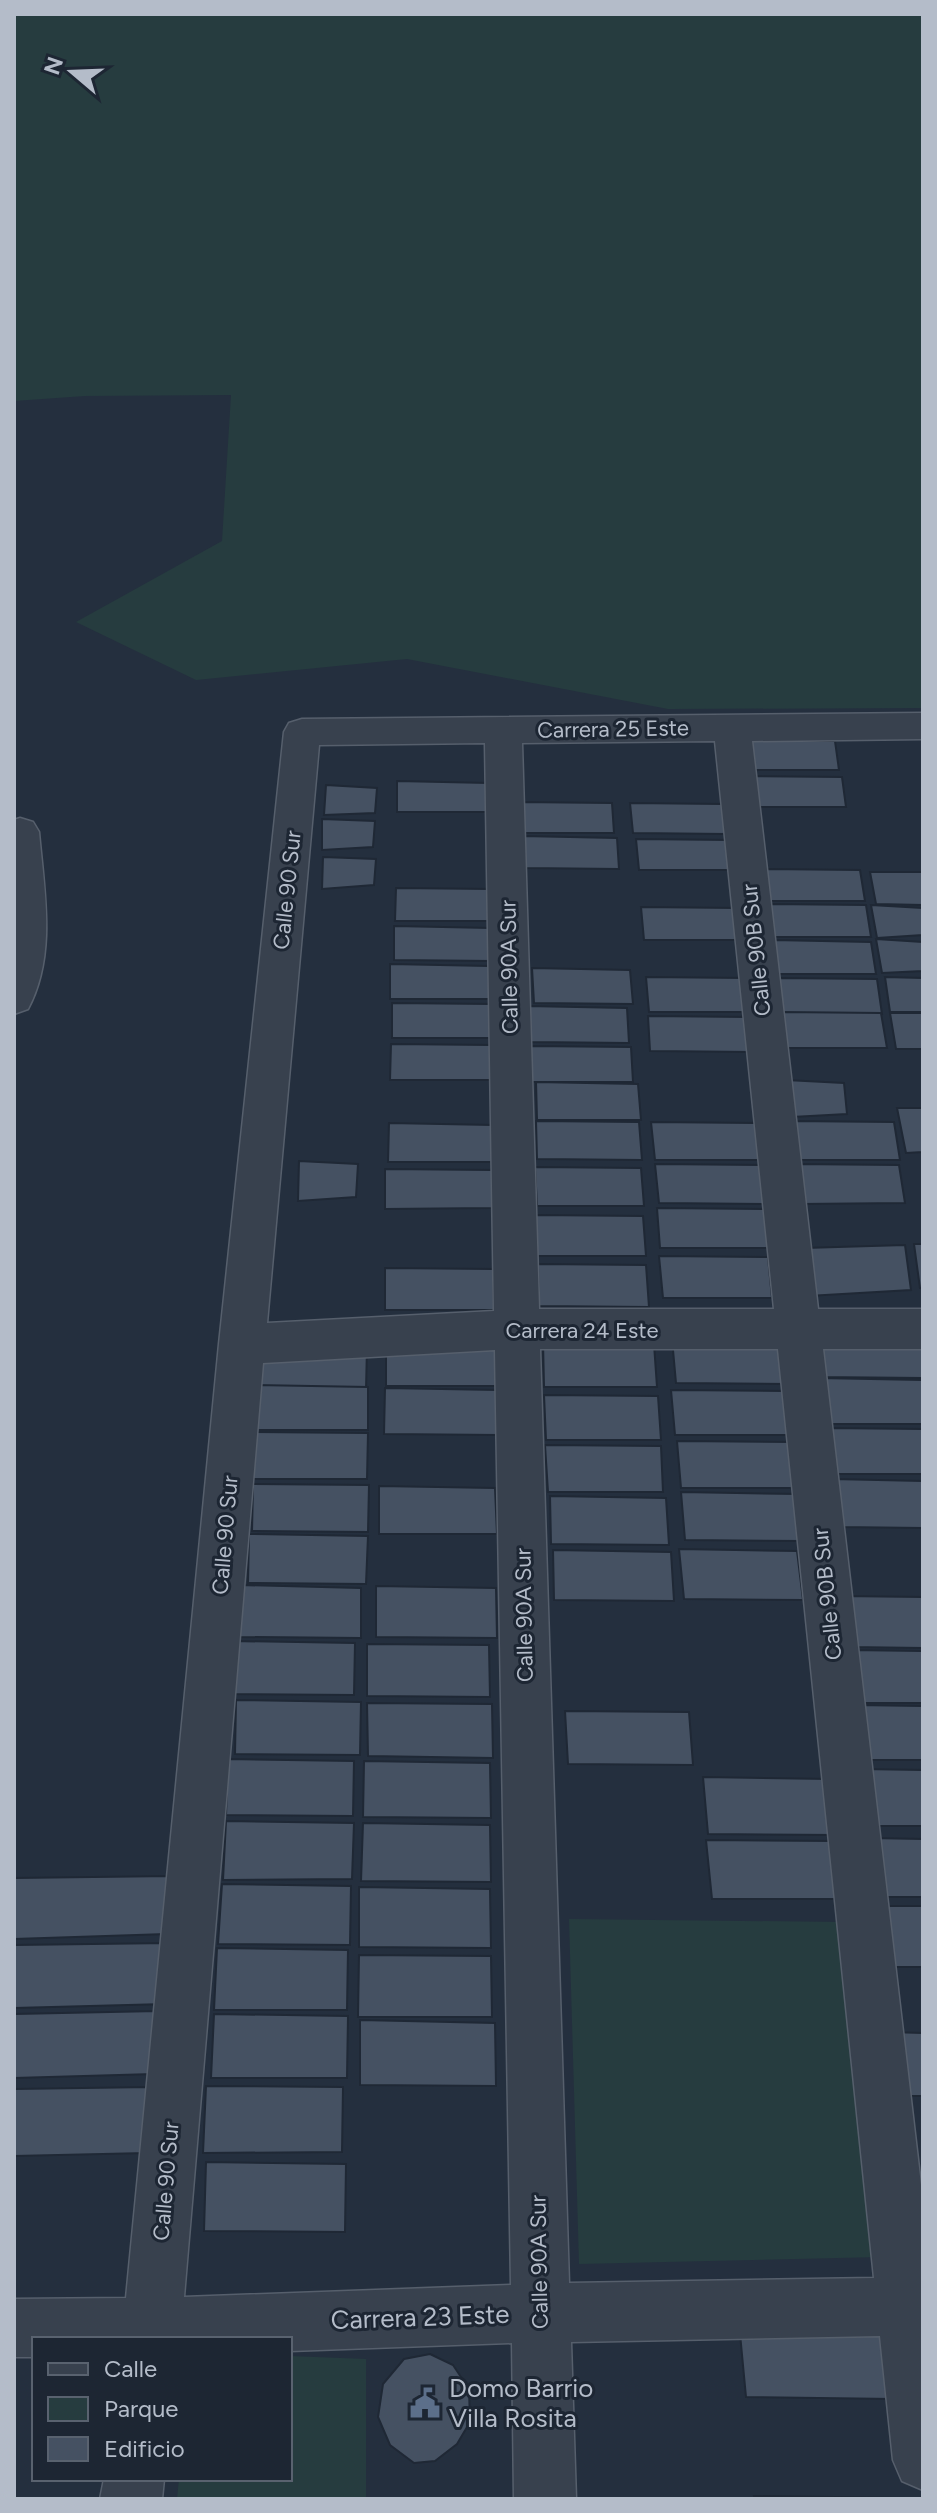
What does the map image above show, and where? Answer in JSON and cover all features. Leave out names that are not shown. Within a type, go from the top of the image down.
[{"type":"street","name":"Carrera 25 Este","points":[[302,732],[923,726]]},
{"type":"street","name":"Calle 90B Sur","points":[[732,728],[797,1329],[914,2307],[923,2460]]},
{"type":"street","name":"Calle 90A Sur","points":[[503,730],[545,2499]]},
{"type":"street","name":"Calle 90 Sur","points":[[152,2333],[242,1344],[302,732]]},
{"type":"street","points":[[14,998],[28,936],[20,832]]},
{"type":"street","name":"Carrera 24 Este","points":[[242,1344],[517,1329],[923,1329]]},
{"type":"street","name":"Carrera 23 Este","points":[[14,2328],[152,2333],[540,2313],[914,2307]]},
{"type":"green space","points":[[14,14],[923,14],[923,708],[668,709],[407,659],[196,680],[76,622],[222,541],[231,395],[85,396],[14,401]]},
{"type":"green space","points":[[569,1919],[842,1922],[882,2257],[579,2264]]},
{"type":"green space","points":[[292,2356],[366,2359],[366,2499],[177,2499],[179,2481],[292,2481]]},
{"type":"building","points":[[744,740],[835,741],[839,770],[748,770]]},
{"type":"building","points":[[749,776],[842,777],[846,807],[753,807]]},
{"type":"building","points":[[397,781],[489,783],[490,812],[397,812]]},
{"type":"building","points":[[326,785],[377,788],[375,813],[324,815]]},
{"type":"building","points":[[518,802],[612,803],[614,833],[520,833]]},
{"type":"building","points":[[630,803],[723,804],[726,834],[633,833]]},
{"type":"building","points":[[322,819],[375,821],[373,847],[322,850]]},
{"type":"building","points":[[522,836],[617,838],[619,869],[524,868]]},
{"type":"building","points":[[636,839],[730,840],[734,870],[639,870]]},
{"type":"building","points":[[323,857],[376,859],[374,885],[322,889]]},
{"type":"building","points":[[764,869],[860,870],[865,901],[768,901]]},
{"type":"building","points":[[870,872],[923,872],[923,905],[876,904]]},
{"type":"building","points":[[396,888],[492,889],[492,921],[395,921]]},
{"type":"building","points":[[769,904],[866,905],[871,937],[773,937]]},
{"type":"building","points":[[871,905],[923,908],[923,935],[877,938]]},
{"type":"building","points":[[641,907],[738,908],[741,940],[644,940]]},
{"type":"building","points":[[394,926],[491,928],[492,961],[394,960]]},
{"type":"building","points":[[876,939],[923,942],[923,971],[882,973]]},
{"type":"building","points":[[773,940],[871,942],[876,974],[777,974]]},
{"type":"building","points":[[390,964],[489,966],[490,999],[390,999]]},
{"type":"building","points":[[532,968],[630,970],[633,1004],[534,1003]]},
{"type":"building","points":[[646,977],[746,978],[750,1012],[649,1012]]},
{"type":"building","points":[[885,977],[923,978],[923,1012],[890,1012]]},
{"type":"building","points":[[777,978],[877,979],[882,1014],[782,1013]]},
{"type":"building","points":[[392,1003],[492,1004],[493,1038],[392,1038]]},
{"type":"building","points":[[527,1006],[627,1008],[629,1043],[529,1042]]},
{"type":"building","points":[[781,1012],[881,1013],[887,1048],[786,1048]]},
{"type":"building","points":[[890,1013],[923,1013],[923,1049],[896,1049]]},
{"type":"building","points":[[648,1016],[748,1017],[752,1052],[650,1051]]},
{"type":"building","points":[[391,1044],[492,1045],[493,1080],[390,1080]]},
{"type":"building","points":[[529,1046],[631,1047],[633,1082],[531,1082]]},
{"type":"building","points":[[786,1080],[844,1083],[847,1114],[792,1117]]},
{"type":"building","points":[[536,1082],[638,1084],[641,1120],[537,1120]]},
{"type":"building","points":[[897,1108],[923,1108],[923,1152],[906,1153]]},
{"type":"building","points":[[536,1121],[639,1122],[642,1160],[537,1159]]},
{"type":"building","points":[[789,1121],[894,1122],[900,1160],[795,1160]]},
{"type":"building","points":[[651,1122],[756,1123],[759,1160],[655,1160]]},
{"type":"building","points":[[389,1123],[493,1125],[494,1162],[388,1162]]},
{"type":"building","points":[[299,1161],[358,1164],[356,1197],[298,1201]]},
{"type":"building","points":[[655,1164],[762,1165],[765,1204],[659,1203]]},
{"type":"building","points":[[793,1164],[899,1165],[905,1203],[799,1204]]},
{"type":"building","points":[[535,1167],[641,1168],[644,1206],[537,1206]]},
{"type":"building","points":[[385,1169],[492,1170],[492,1208],[385,1209]]},
{"type":"building","points":[[657,1208],[764,1209],[769,1248],[660,1248]]},
{"type":"building","points":[[535,1215],[643,1216],[646,1256],[537,1256]]},
{"type":"building","points":[[914,1244],[923,1244],[923,1288],[920,1288]]},
{"type":"building","points":[[905,1245],[911,1290],[808,1296],[804,1248]]},
{"type":"building","points":[[659,1256],[768,1257],[772,1298],[663,1298]]},
{"type":"building","points":[[538,1264],[646,1265],[649,1307],[539,1306]]},
{"type":"building","points":[[385,1268],[493,1269],[494,1310],[385,1310]]},
{"type":"building","points":[[812,1333],[923,1338],[923,1378],[816,1377]]},
{"type":"building","points":[[672,1339],[784,1341],[788,1384],[676,1383]]},
{"type":"building","points":[[386,1342],[497,1343],[498,1386],[386,1386]]},
{"type":"building","points":[[543,1342],[654,1344],[657,1387],[544,1387]]},
{"type":"building","points":[[255,1345],[367,1347],[366,1390],[254,1389]]},
{"type":"building","points":[[818,1378],[923,1380],[923,1424],[824,1424]]},
{"type":"building","points":[[255,1385],[368,1387],[368,1430],[253,1430]]},
{"type":"building","points":[[385,1388],[498,1390],[499,1435],[384,1434]]},
{"type":"building","points":[[671,1390],[785,1391],[790,1435],[675,1435]]},
{"type":"building","points":[[544,1395],[658,1396],[661,1440],[546,1440]]},
{"type":"building","points":[[825,1428],[923,1429],[923,1474],[832,1474]]},
{"type":"building","points":[[253,1432],[368,1433],[367,1479],[251,1479]]},
{"type":"building","points":[[677,1441],[793,1442],[798,1488],[681,1488]]},
{"type":"building","points":[[545,1445],[661,1446],[663,1492],[548,1492]]},
{"type":"building","points":[[832,1479],[923,1481],[923,1528],[839,1527]]},
{"type":"building","points":[[253,1484],[369,1485],[368,1532],[252,1531]]},
{"type":"building","points":[[379,1486],[495,1488],[497,1534],[379,1534]]},
{"type":"building","points":[[681,1492],[798,1494],[803,1541],[685,1540]]},
{"type":"building","points":[[550,1496],[666,1498],[669,1545],[551,1544]]},
{"type":"building","points":[[249,1534],[368,1536],[366,1584],[248,1583]]},
{"type":"building","points":[[679,1549],[797,1551],[803,1600],[684,1599]]},
{"type":"building","points":[[553,1550],[671,1552],[674,1601],[554,1600]]},
{"type":"building","points":[[241,1585],[361,1588],[361,1638],[239,1637]]},
{"type":"building","points":[[376,1586],[496,1588],[497,1638],[376,1637]]},
{"type":"building","points":[[841,1596],[923,1597],[923,1648],[848,1647]]},
{"type":"building","points":[[233,1641],[355,1643],[354,1695],[231,1694]]},
{"type":"building","points":[[367,1644],[489,1645],[490,1697],[367,1696]]},
{"type":"building","points":[[849,1650],[923,1651],[923,1703],[856,1703]]},
{"type":"building","points":[[236,1700],[361,1702],[360,1755],[235,1754]]},
{"type":"building","points":[[367,1703],[492,1704],[493,1758],[368,1756]]},
{"type":"building","points":[[856,1705],[923,1706],[923,1760],[863,1760]]},
{"type":"building","points":[[565,1711],[689,1712],[693,1765],[568,1764]]},
{"type":"building","points":[[228,1759],[354,1761],[353,1816],[226,1815]]},
{"type":"building","points":[[364,1761],[490,1763],[491,1818],[363,1817]]},
{"type":"building","points":[[861,1769],[923,1770],[923,1826],[868,1826]]},
{"type":"building","points":[[703,1777],[830,1779],[836,1835],[708,1834]]},
{"type":"building","points":[[226,1821],[354,1823],[352,1879],[223,1880]]},
{"type":"building","points":[[363,1823],[490,1825],[491,1882],[361,1881]]},
{"type":"building","points":[[870,1838],[923,1839],[923,1897],[878,1897]]},
{"type":"building","points":[[706,1840],[835,1841],[841,1899],[712,1899]]},
{"type":"building","points":[[172,1876],[167,1934],[14,1939],[14,1878]]},
{"type":"building","points":[[222,1884],[351,1886],[350,1945],[218,1944]]},
{"type":"building","points":[[359,1887],[490,1889],[491,1948],[359,1947]]},
{"type":"building","points":[[876,1906],[923,1906],[923,1967],[884,1967]]},
{"type":"building","points":[[170,1943],[166,2004],[14,2008],[14,1945]]},
{"type":"building","points":[[217,1948],[348,1950],[347,2010],[214,2010]]},
{"type":"building","points":[[359,1955],[491,1956],[492,2017],[358,2017]]},
{"type":"building","points":[[158,2011],[154,2074],[14,2078],[14,2014]]},
{"type":"building","points":[[214,2014],[348,2016],[347,2078],[211,2078]]},
{"type":"building","points":[[360,2020],[495,2023],[496,2086],[360,2085]]},
{"type":"building","points":[[889,2032],[923,2033],[923,2096],[897,2096]]},
{"type":"building","points":[[206,2086],[343,2087],[342,2152],[203,2153]]},
{"type":"building","points":[[151,2087],[147,2153],[14,2156],[14,2089]]},
{"type":"building","points":[[206,2162],[346,2164],[345,2232],[204,2231]]},
{"type":"building","points":[[739,2323],[885,2325],[893,2399],[746,2397]]},
{"type":"building","name":"Domo Barrio Villa Rosita","points":[[430,2354],[453,2365],[469,2389],[470,2422],[457,2444],[435,2461],[414,2463],[390,2445],[378,2417],[383,2384],[404,2359]]},
{"type":"building","points":[[754,2496],[905,2498],[905,2499],[755,2499]]},
{"type":"place","name":"Domo Barrio Villa Rosita","points":[[425,2403]]}]
